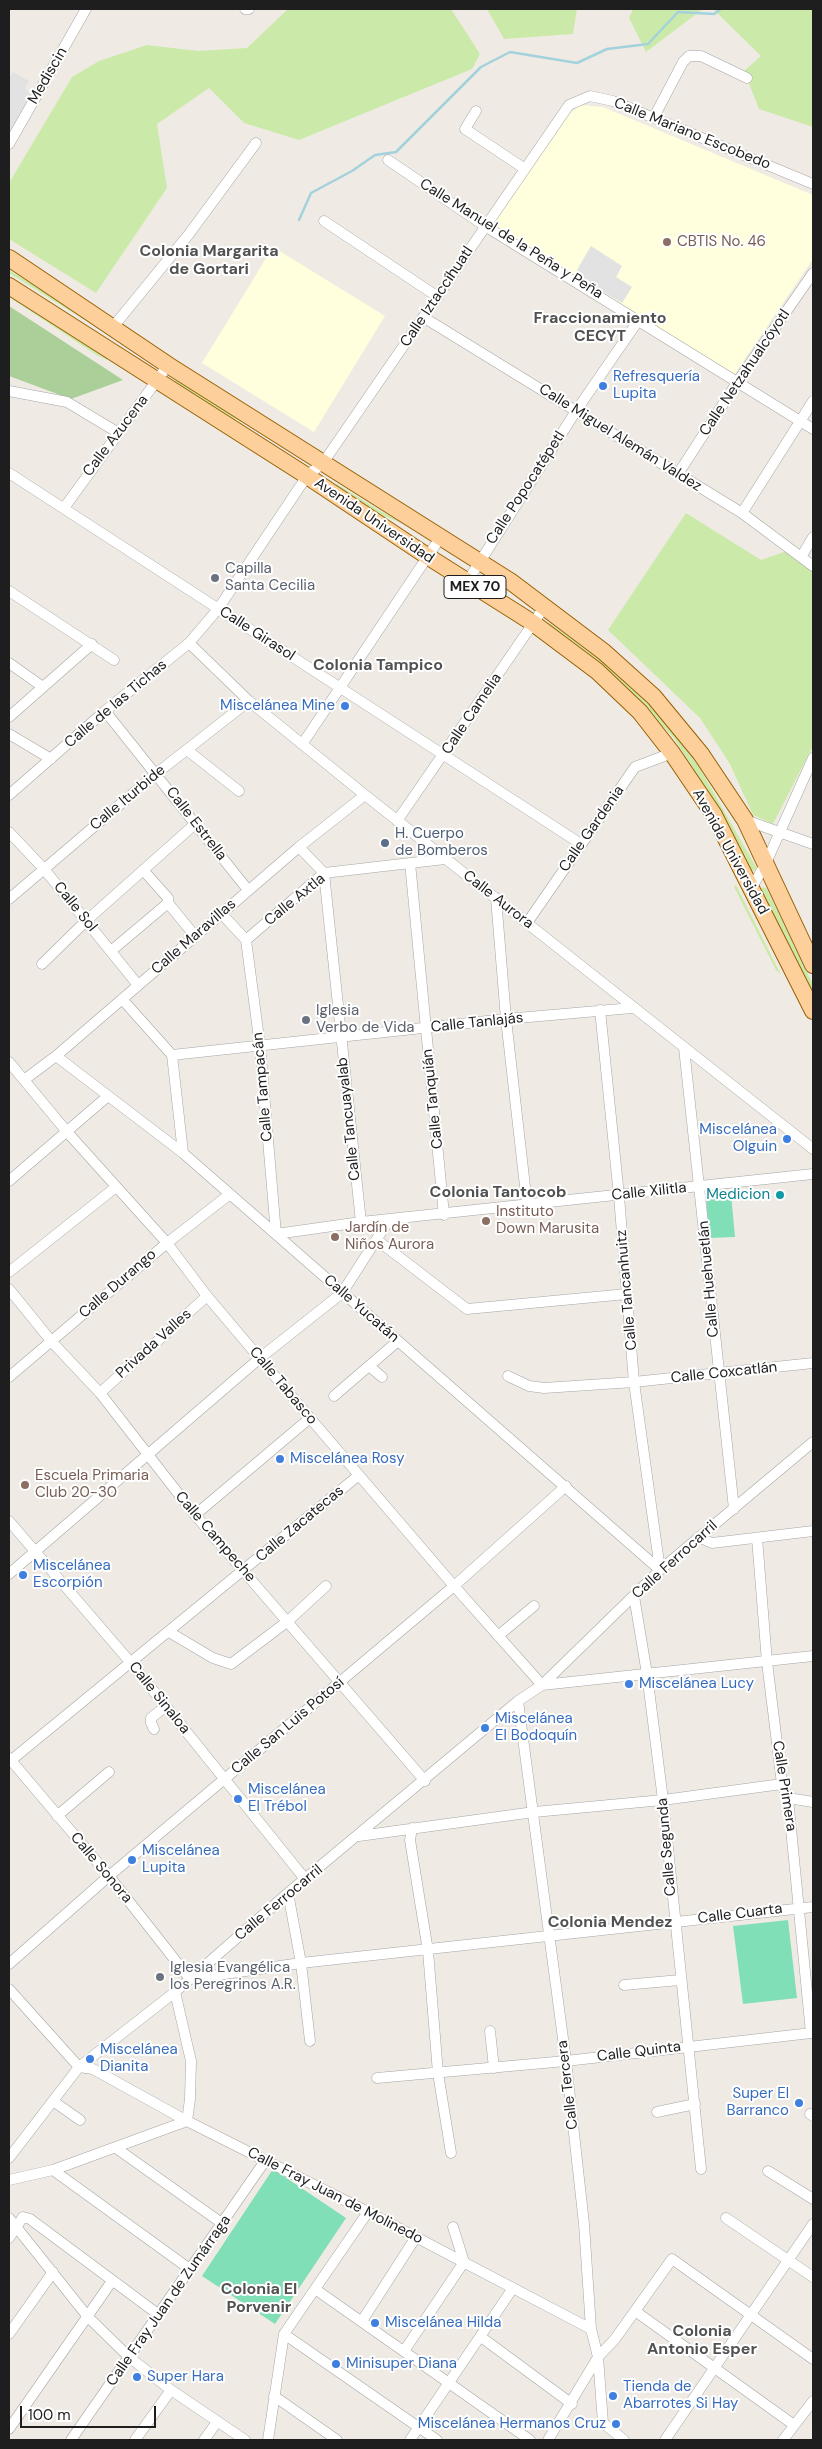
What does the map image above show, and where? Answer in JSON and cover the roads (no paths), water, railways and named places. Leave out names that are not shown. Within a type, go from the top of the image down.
[{"type":"main road","name":"Avenida Universidad","points":[[9,258],[168,365],[546,606],[604,652],[654,697],[701,754],[744,820],[813,965]]},
{"type":"main road","name":"Avenida Universidad","points":[[9,286],[307,476],[466,582],[533,623],[597,672],[640,712],[672,753],[714,815],[752,886],[813,1011]]},
{"type":"street","name":"Mediscin","points":[[9,144],[86,9]]},
{"type":"street","points":[[654,117],[683,62],[689,56],[701,56],[747,78]]},
{"type":"street","name":"Calle Mariano Escobedo","points":[[569,105],[590,96],[613,102],[654,117],[813,184]]},
{"type":"street","name":"Calle Iztaccíhuatl","points":[[307,476],[323,464],[569,105]]},
{"type":"street","points":[[476,111],[464,129],[525,169]]},
{"type":"street","points":[[113,327],[189,234],[256,143]]},
{"type":"street","name":"Calle Manuel de la Peña y Peña","points":[[388,160],[485,226],[813,429]]},
{"type":"street","points":[[324,221],[438,297]]},
{"type":"street","name":"Calle Netzahualcóyotl","points":[[678,474],[738,381],[813,273]]},
{"type":"street","name":"Calle Miguel Alemán Valdez","points":[[423,317],[742,513],[813,566]]},
{"type":"street","name":"Calle Popocatépetl","points":[[466,582],[576,411],[638,320]]},
{"type":"street","name":"Calle Azucena","points":[[64,508],[117,432],[157,382],[168,365]]},
{"type":"street","points":[[9,391],[67,402],[117,432]]},
{"type":"street","points":[[742,513],[813,401]]},
{"type":"street","name":"Calle Girasol","points":[[9,473],[581,844]]},
{"type":"street","name":"Calle de las Tichas","points":[[9,795],[105,711],[189,642],[218,609],[307,476]]},
{"type":"street","points":[[801,557],[813,537]]},
{"type":"street","points":[[303,743],[440,538]]},
{"type":"street","points":[[9,591],[114,660]]},
{"type":"street","name":"Calle Camelia","points":[[397,821],[546,606]]},
{"type":"street","name":"Calle Aurora","points":[[189,642],[249,701],[632,1008],[813,1149]]},
{"type":"street","points":[[9,717],[92,644]]},
{"type":"street","points":[[9,663],[43,687]]},
{"type":"street","name":"Calle Iturbide","points":[[9,899],[157,773],[249,701]]},
{"type":"street","name":"Calle Estrella","points":[[105,711],[157,773],[248,890]]},
{"type":"street","points":[[9,734],[51,759]]},
{"type":"street","points":[[187,750],[239,791]]},
{"type":"street","name":"Calle Gardenia","points":[[527,923],[635,768],[672,753]]},
{"type":"street","points":[[752,886],[766,863],[813,758]]},
{"type":"street","name":"Calle Maravillas","points":[[24,1080],[56,1056],[299,847],[365,795]]},
{"type":"street","points":[[744,820],[813,844]]},
{"type":"street","points":[[42,964],[86,921],[195,824]]},
{"type":"street","name":"Calle Sol","points":[[9,832],[44,869],[138,985]]},
{"type":"street","points":[[299,847],[324,873]]},
{"type":"street","name":"Calle Axtla","points":[[246,940],[324,873],[445,859]]},
{"type":"street","name":"Calle Tanquián","points":[[410,864],[444,1215]]},
{"type":"street","points":[[144,870],[168,898],[168,903],[195,936]]},
{"type":"street","name":"Calle Tancuayalab","points":[[324,873],[361,1222]]},
{"type":"street","points":[[496,898],[506,1019],[527,1204]]},
{"type":"street","points":[[111,951],[168,903]]},
{"type":"street","points":[[221,913],[246,940]]},
{"type":"street","name":"Calle Tampacán","points":[[246,940],[260,1046],[276,1234]]},
{"type":"street","points":[[122,999],[172,1055],[183,1153]]},
{"type":"street","name":"Calle Tanlajás","points":[[172,1055],[506,1019],[632,1008]]},
{"type":"street","name":"Calle Tancanhuitz","points":[[600,1010],[619,1196],[634,1382],[660,1570]]},
{"type":"street","name":"Calle Huehuetlán","points":[[684,1048],[734,1509]]},
{"type":"street","name":"Calle Yucatán","points":[[56,1056],[183,1153],[342,1294],[566,1486],[660,1570]]},
{"type":"street","name":"Calle Tabasco","points":[[9,1062],[116,1187],[167,1242],[207,1296],[310,1418],[542,1685]]},
{"type":"street","points":[[9,1181],[108,1096]]},
{"type":"street","name":"Calle Xilitla","points":[[276,1234],[361,1222],[444,1215],[527,1204],[619,1196],[813,1174]]},
{"type":"street","points":[[9,1272],[116,1187]]},
{"type":"street","name":"Calle Durango","points":[[9,1377],[167,1242],[230,1194]]},
{"type":"street","points":[[9,1574],[260,1358],[342,1294],[390,1220]]},
{"type":"street","points":[[377,1240],[467,1309],[627,1294]]},
{"type":"street","name":"Calle Campeche","points":[[9,1289],[52,1342],[100,1393],[147,1456],[195,1515],[341,1681],[425,1781]]},
{"type":"street","name":"Privada Valles","points":[[100,1393],[207,1296]]},
{"type":"street","points":[[334,1396],[398,1341]]},
{"type":"street","name":"Calle Coxcatlán","points":[[508,1376],[529,1386],[544,1388],[634,1382],[813,1364]]},
{"type":"street","points":[[370,1366],[382,1377]]},
{"type":"street","points":[[195,1515],[310,1418]]},
{"type":"street","name":"Calle Ferrocarril","points":[[542,1685],[660,1570],[813,1442]]},
{"type":"street","name":"Calle Zacatecas","points":[[9,1761],[359,1475]]},
{"type":"street","name":"Calle San Luis Potosí","points":[[9,1964],[109,1876],[454,1586],[566,1486]]},
{"type":"street","name":"Calle Sinaloa","points":[[9,1521],[131,1663],[305,1879]]},
{"type":"street","points":[[698,1537],[712,1543],[813,1531]]},
{"type":"street","name":"Calle Primera","points":[[757,1538],[767,1662],[782,1784],[788,1798],[797,1907],[811,2033]]},
{"type":"street","points":[[169,1632],[214,1658],[231,1664],[288,1620],[326,1586]]},
{"type":"street","name":"Calle Segunda","points":[[634,1596],[647,1674],[663,1800],[680,1980],[690,2045],[701,2169]]},
{"type":"street","points":[[498,1636],[534,1606]]},
{"type":"street","points":[[518,1701],[542,1685],[813,1656]]},
{"type":"street","name":"Calle Ferrocarril","points":[[9,2158],[80,2067],[175,1992],[288,1893],[425,1781],[518,1701]]},
{"type":"street","name":"Calle Tercera","points":[[518,1701],[566,2061],[584,2224],[591,2329],[598,2357],[603,2423],[624,2440]]},
{"type":"street","points":[[154,1729],[151,1718],[166,1706]]},
{"type":"street","name":"Calle Sonora","points":[[9,1761],[109,1876],[190,1979]]},
{"type":"street","points":[[57,1816],[109,1772]]},
{"type":"street","points":[[358,1836],[534,1812],[663,1800],[782,1784]]},
{"type":"street","points":[[788,1798],[813,1802]]},
{"type":"street","points":[[412,1828],[410,1840],[428,1951],[438,2073],[451,2154]]},
{"type":"street","points":[[288,1893],[301,1963],[310,2041]]},
{"type":"street","name":"Calle Cuarta","points":[[190,1979],[301,1963],[428,1951],[813,1906]]},
{"type":"street","points":[[624,1985],[680,1980]]},
{"type":"street","points":[[9,1989],[80,2067]]},
{"type":"street","points":[[9,2180],[53,2170],[186,2121],[190,2099],[191,2060],[175,1992]]},
{"type":"street","points":[[490,2030],[494,2068]]},
{"type":"street","name":"Calle Quinta","points":[[377,2078],[566,2061],[690,2045],[811,2033]]},
{"type":"street","name":"Calle Fray Juan de Molinedo","points":[[80,2067],[93,2068],[186,2121],[368,2212],[591,2329]]},
{"type":"street","points":[[53,2101],[80,2120]]},
{"type":"street","points":[[657,2112],[695,2104]]},
{"type":"street","points":[[116,2148],[223,2224]]},
{"type":"street","name":"Calle Fray Juan de Zumárraga","points":[[71,2440],[265,2161]]},
{"type":"street","points":[[53,2170],[191,2270]]},
{"type":"street","points":[[768,2171],[813,2199]]},
{"type":"street","points":[[268,2440],[284,2334],[368,2212]]},
{"type":"street","points":[[9,2238],[23,2217],[30,2219],[159,2315]]},
{"type":"street","points":[[9,2218],[88,2317],[129,2357],[170,2390],[245,2440]]},
{"type":"street","points":[[726,2218],[813,2277]]},
{"type":"street","points":[[665,2440],[813,2224]]},
{"type":"street","points":[[404,2351],[464,2262],[453,2227]]},
{"type":"street","points":[[362,2321],[416,2237]]},
{"type":"street","points":[[548,2440],[572,2404],[598,2357],[615,2340],[672,2259],[813,2359]]},
{"type":"street","points":[[9,2334],[53,2272]]},
{"type":"street","points":[[9,2429],[112,2280]]},
{"type":"street","points":[[410,2440],[513,2288]]},
{"type":"street","points":[[315,2289],[530,2440]]},
{"type":"street","points":[[635,2311],[713,2369],[794,2425]]},
{"type":"street","points":[[284,2334],[437,2440]]},
{"type":"street","points":[[481,2337],[572,2404]]},
{"type":"street","points":[[135,2440],[170,2390]]},
{"type":"street","points":[[274,2396],[337,2440]]},
{"type":"street","points":[[783,2440],[813,2401]]},
{"type":"street","points":[[204,2440],[217,2422]]},
{"type":"waterway","points":[[299,220],[311,193],[352,171],[375,155],[396,152],[481,67],[510,52],[577,63],[607,49],[648,44],[678,12],[714,14],[721,9]]},
{"type":"place","name":"CBTIS No. 46","points":[[667,242]]},
{"type":"place","name":"Refresquería Lupita","points":[[603,386]]},
{"type":"place","name":"Capilla Santa Cecilia","points":[[215,578]]},
{"type":"place","name":"Miscelánea Mine","points":[[345,706]]},
{"type":"place","name":"H. Cuerpo de Bomberos","points":[[385,843]]},
{"type":"place","name":"Iglesia Verbo de Vida","points":[[306,1020]]},
{"type":"place","name":"Miscelánea Olguin","points":[[787,1139]]},
{"type":"place","name":"Medicion","points":[[780,1195]]},
{"type":"place","name":"Instituto Down Marusita","points":[[486,1221]]},
{"type":"place","name":"Jardín de Niños Aurora","points":[[335,1237]]},
{"type":"place","name":"Miscelánea Rosy","points":[[280,1459]]},
{"type":"place","name":"Escuela Primaria Club 20-30","points":[[25,1485]]},
{"type":"place","name":"Miscelánea Escorpión","points":[[23,1575]]},
{"type":"place","name":"Miscelánea Lucy","points":[[629,1684]]},
{"type":"place","name":"Miscelánea El Bodoquín","points":[[485,1728]]},
{"type":"place","name":"Miscelánea El Trébol","points":[[238,1799]]},
{"type":"place","name":"Miscelánea Lupita","points":[[132,1860]]},
{"type":"place","name":"Iglesia Evangélica los Peregrinos A.R.","points":[[160,1977]]},
{"type":"place","name":"Miscelánea Dianita","points":[[90,2059]]},
{"type":"place","name":"Super El Barranco","points":[[799,2103]]},
{"type":"place","name":"Miscelánea Hilda","points":[[375,2323]]},
{"type":"place","name":"Minisuper Diana","points":[[336,2364]]},
{"type":"place","name":"Super Hara","points":[[137,2377]]},
{"type":"place","name":"Tienda de Abarrotes Si Hay","points":[[613,2396]]},
{"type":"place","name":"Miscelánea Hermanos Cruz","points":[[616,2424]]},
{"type":"district","name":"Colonia Margarita de Gortari","points":[[209,261]]},
{"type":"district","name":"Fraccionamiento CECYT","points":[[600,328]]},
{"type":"district","name":"Colonia Tampico","points":[[378,666]]},
{"type":"district","name":"Colonia Tantocob","points":[[498,1193]]},
{"type":"district","name":"Colonia Mendez","points":[[610,1923]]},
{"type":"district","name":"Colonia El Porvenir","points":[[259,2299]]},
{"type":"district","name":"Colonia Antonio Esper","points":[[702,2341]]}]
